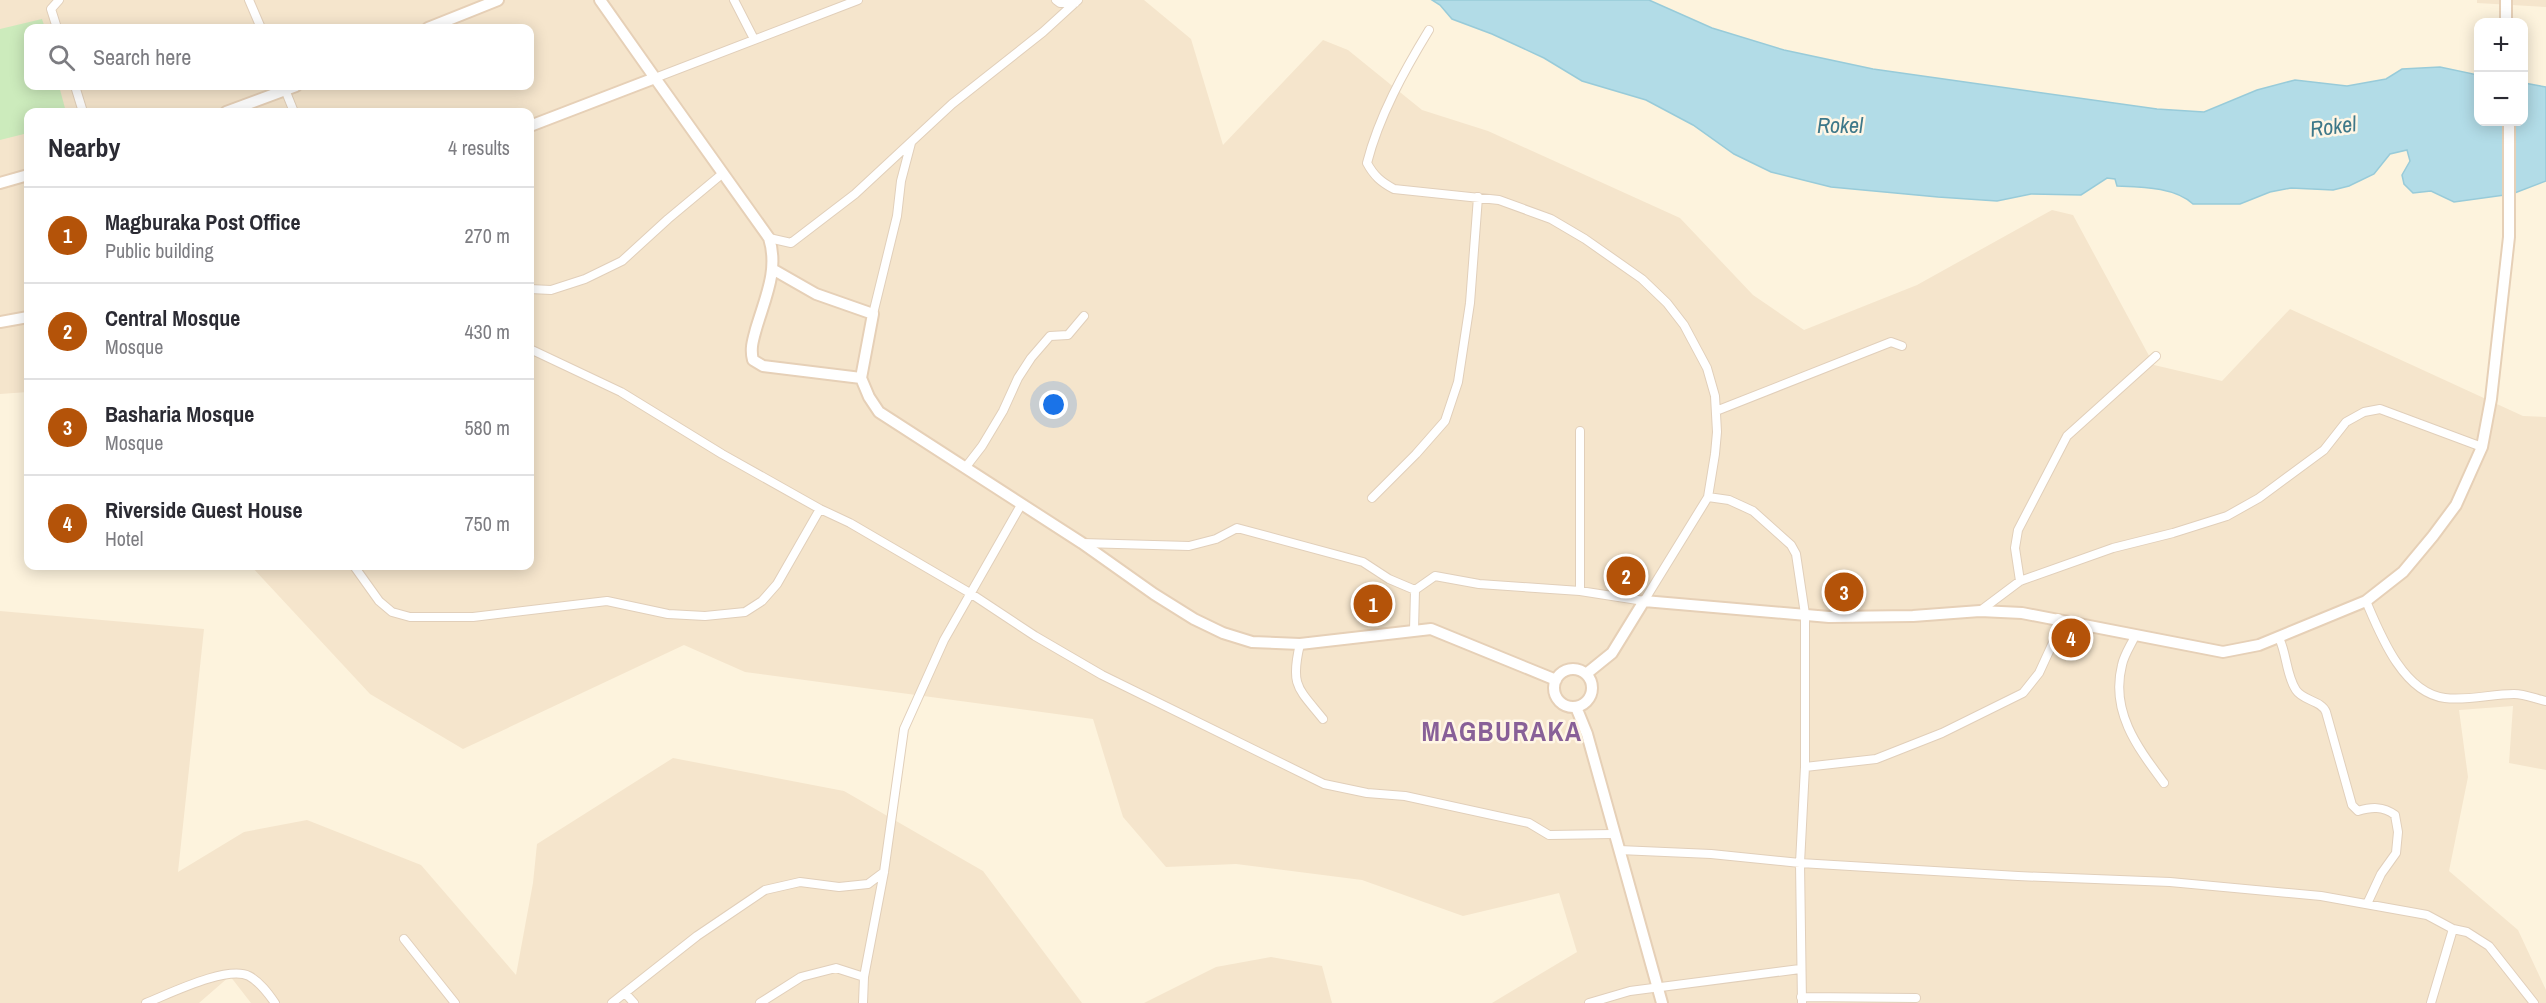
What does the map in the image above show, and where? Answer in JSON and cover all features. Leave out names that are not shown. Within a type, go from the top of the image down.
[{"type":"street","points":[[56,24],[51,9],[59,0]]},
{"type":"street","points":[[249,0],[259,24]]},
{"type":"street","points":[[438,24],[498,0]]},
{"type":"street","points":[[600,0],[769,238],[774,254],[774,270],[752,345],[753,360],[763,366],[861,378]]},
{"type":"street","points":[[734,0],[754,39]]},
{"type":"street","points":[[534,124],[858,0]]},
{"type":"street","points":[[1056,0],[1060,3],[1077,1]]},
{"type":"street","points":[[2506,0],[2506,18]]},
{"type":"street","points":[[769,238],[791,243],[855,194],[952,104],[1043,32],[1077,1]]},
{"type":"street","points":[[1429,30],[1407,66],[1372,143],[1367,163],[1380,182],[1394,189],[1499,200],[1551,219],[1593,244],[1641,279],[1667,303],[1684,325],[1707,368],[1715,396],[1716,443],[1708,497],[1612,653],[1586,674]]},
{"type":"street","points":[[76,90],[82,108]]},
{"type":"street","points":[[236,108],[281,90]]},
{"type":"street","points":[[289,90],[293,108]]},
{"type":"street","points":[[1416,590],[1435,576],[1479,584],[1580,591],[1644,601],[1829,616],[1913,616],[1980,610],[2022,613],[2058,618],[2135,636],[2223,652],[2259,645],[2279,638],[2366,601],[2403,572],[2456,505],[2482,447],[2491,399],[2509,237],[2509,126]]},
{"type":"street","points":[[911,142],[861,378],[869,397],[879,412],[1082,543],[1154,594],[1194,619],[1223,633],[1252,642],[1300,644],[1431,629],[1556,680]]},
{"type":"street","points":[[534,289],[551,290],[585,279],[622,261],[722,174]]},
{"type":"street","points":[[0,183],[24,176]]},
{"type":"street","points":[[1372,498],[1445,421],[1458,382],[1467,326],[1478,197]]},
{"type":"street","points":[[774,270],[816,294],[873,314]]},
{"type":"street","points":[[965,468],[1004,411],[1018,378],[1031,358],[1050,336],[1068,335],[1084,316]]},
{"type":"street","points":[[0,321],[24,318]]},
{"type":"street","points":[[1716,411],[1891,342],[1902,345]]},
{"type":"street","points":[[534,352],[621,392],[820,510],[850,524],[970,593],[1035,636],[1102,675],[1324,784],[1405,796],[1529,823],[1549,835],[1613,834]]},
{"type":"street","points":[[2067,436],[2156,356]]},
{"type":"street","points":[[1980,610],[2020,581],[2113,548],[2227,516],[2259,498],[2324,450],[2346,422],[2364,412],[2380,409],[2482,447]]},
{"type":"street","points":[[2020,581],[2014,548],[2018,530],[2067,436],[2083,414]]},
{"type":"street","points":[[1580,431],[1580,591]]},
{"type":"street","points":[[1708,497],[1734,501],[1753,511],[1791,545],[1796,554],[1805,614],[1805,767],[1800,863],[1802,1000],[1916,998]]},
{"type":"street","points":[[863,1003],[864,977],[884,872],[904,729],[944,640],[1021,505]]},
{"type":"street","points":[[357,570],[379,601],[392,612],[410,617],[492,616],[607,601],[687,615],[705,616],[745,612],[762,601],[777,584],[820,510]]},
{"type":"street","points":[[1082,543],[1189,546],[1216,539],[1237,528],[1363,562],[1389,579],[1416,590]]},
{"type":"street","points":[[1414,630],[1416,590]]},
{"type":"street","points":[[2366,601],[2380,634],[2399,667],[2422,690],[2444,698],[2517,694],[2546,701]]},
{"type":"street","points":[[1805,767],[1876,759],[1942,733],[2023,693],[2039,673],[2056,636],[2058,618]]},
{"type":"street","points":[[2135,636],[2122,665],[2119,693],[2122,717],[2138,748],[2164,783]]},
{"type":"street","points":[[2279,638],[2295,689],[2301,695],[2324,707],[2352,805],[2358,811],[2370,807],[2384,808],[2396,814],[2398,832],[2396,853],[2380,874],[2367,904]]},
{"type":"street","points":[[1300,644],[1294,675],[1297,687],[1323,719]]},
{"type":"street","points":[[1569,670],[1580,670],[1586,674],[1590,679],[1592,692],[1586,703],[1576,707],[1565,705],[1560,701],[1555,693],[1556,680],[1569,670]]},
{"type":"street","points":[[1576,707],[1587,734],[1613,834],[1662,1003]]},
{"type":"street","points":[[1619,850],[1711,854],[1800,863],[2018,876],[2170,882],[2321,896],[2427,915],[2453,929],[2467,932],[2489,946],[2534,1003]]},
{"type":"street","points":[[612,1003],[697,936],[765,890],[800,882],[839,887],[867,884],[884,872]]},
{"type":"street","points":[[2431,1003],[2453,929]]},
{"type":"street","points":[[404,939],[455,1003]]},
{"type":"street","points":[[760,1003],[801,978],[836,968],[864,977]]},
{"type":"street","points":[[1589,1003],[1630,991],[1800,969]]},
{"type":"street","points":[[146,1003],[193,984],[239,973],[258,981],[276,1003]]},
{"type":"street","points":[[626,993],[634,1003]]},
{"type":"shaded area","points":[[0,0],[1144,0],[1191,39],[1223,145],[1323,40],[1348,50],[1422,110],[1488,131],[1680,218],[1753,295],[1804,330],[1917,285],[2052,210],[2073,215],[2154,365],[2222,381],[2290,309],[2523,416],[2546,417],[2546,770],[2509,763],[2513,706],[2459,710],[2468,777],[2449,871],[2518,930],[2546,990],[2546,1003],[1492,1003],[1577,952],[1559,893],[1463,916],[1362,880],[1236,864],[1166,867],[1123,817],[1093,719],[745,672],[684,645],[463,749],[370,694],[255,570],[534,570],[534,108],[24,108],[24,392],[0,394]]},
{"type":"shaded area","points":[[2477,0],[2546,0],[2546,7],[2477,3]]},
{"type":"shaded area","points":[[0,611],[204,629],[178,872],[244,832],[307,820],[421,865],[516,975],[533,883],[537,844],[673,758],[844,791],[983,871],[1082,1003],[251,1003],[230,976],[199,1003],[0,1003]]},
{"type":"shaded area","points":[[1271,957],[1322,966],[1332,1003],[1144,1003],[1216,967]]},
{"type":"green space","points":[[42,19],[44,24],[24,24],[24,90],[60,90],[65,108],[24,108],[24,134],[0,140],[0,29]]},
{"type":"water","name":"Rokel","points":[[1432,0],[1649,0],[1712,28],[1784,50],[1873,69],[2157,109],[2204,112],[2257,90],[2295,80],[2347,86],[2386,79],[2402,69],[2440,67],[2474,74],[2474,126],[2528,126],[2528,84],[2546,87],[2546,181],[2512,194],[2454,202],[2431,191],[2413,193],[2404,184],[2402,175],[2410,161],[2407,150],[2390,154],[2374,174],[2349,186],[2333,190],[2291,188],[2270,192],[2240,204],[2193,204],[2186,198],[2168,191],[2117,186],[2115,179],[2107,178],[2081,195],[2031,194],[1997,201],[1831,187],[1771,172],[1734,154],[1693,125],[1646,100],[1582,81],[1544,58],[1492,34],[1452,19],[1440,5]]},
{"type":"place","name":"Central Mosque","points":[[1626,576]]},
{"type":"place","name":"Basharia Mosque","points":[[1844,592]]},
{"type":"place","name":"Magburaka Post Office","points":[[1373,604]]},
{"type":"place","name":"Riverside Guest House","points":[[2071,638]]},
{"type":"district","name":"MAGBURAKA","points":[[1502,732]]}]
